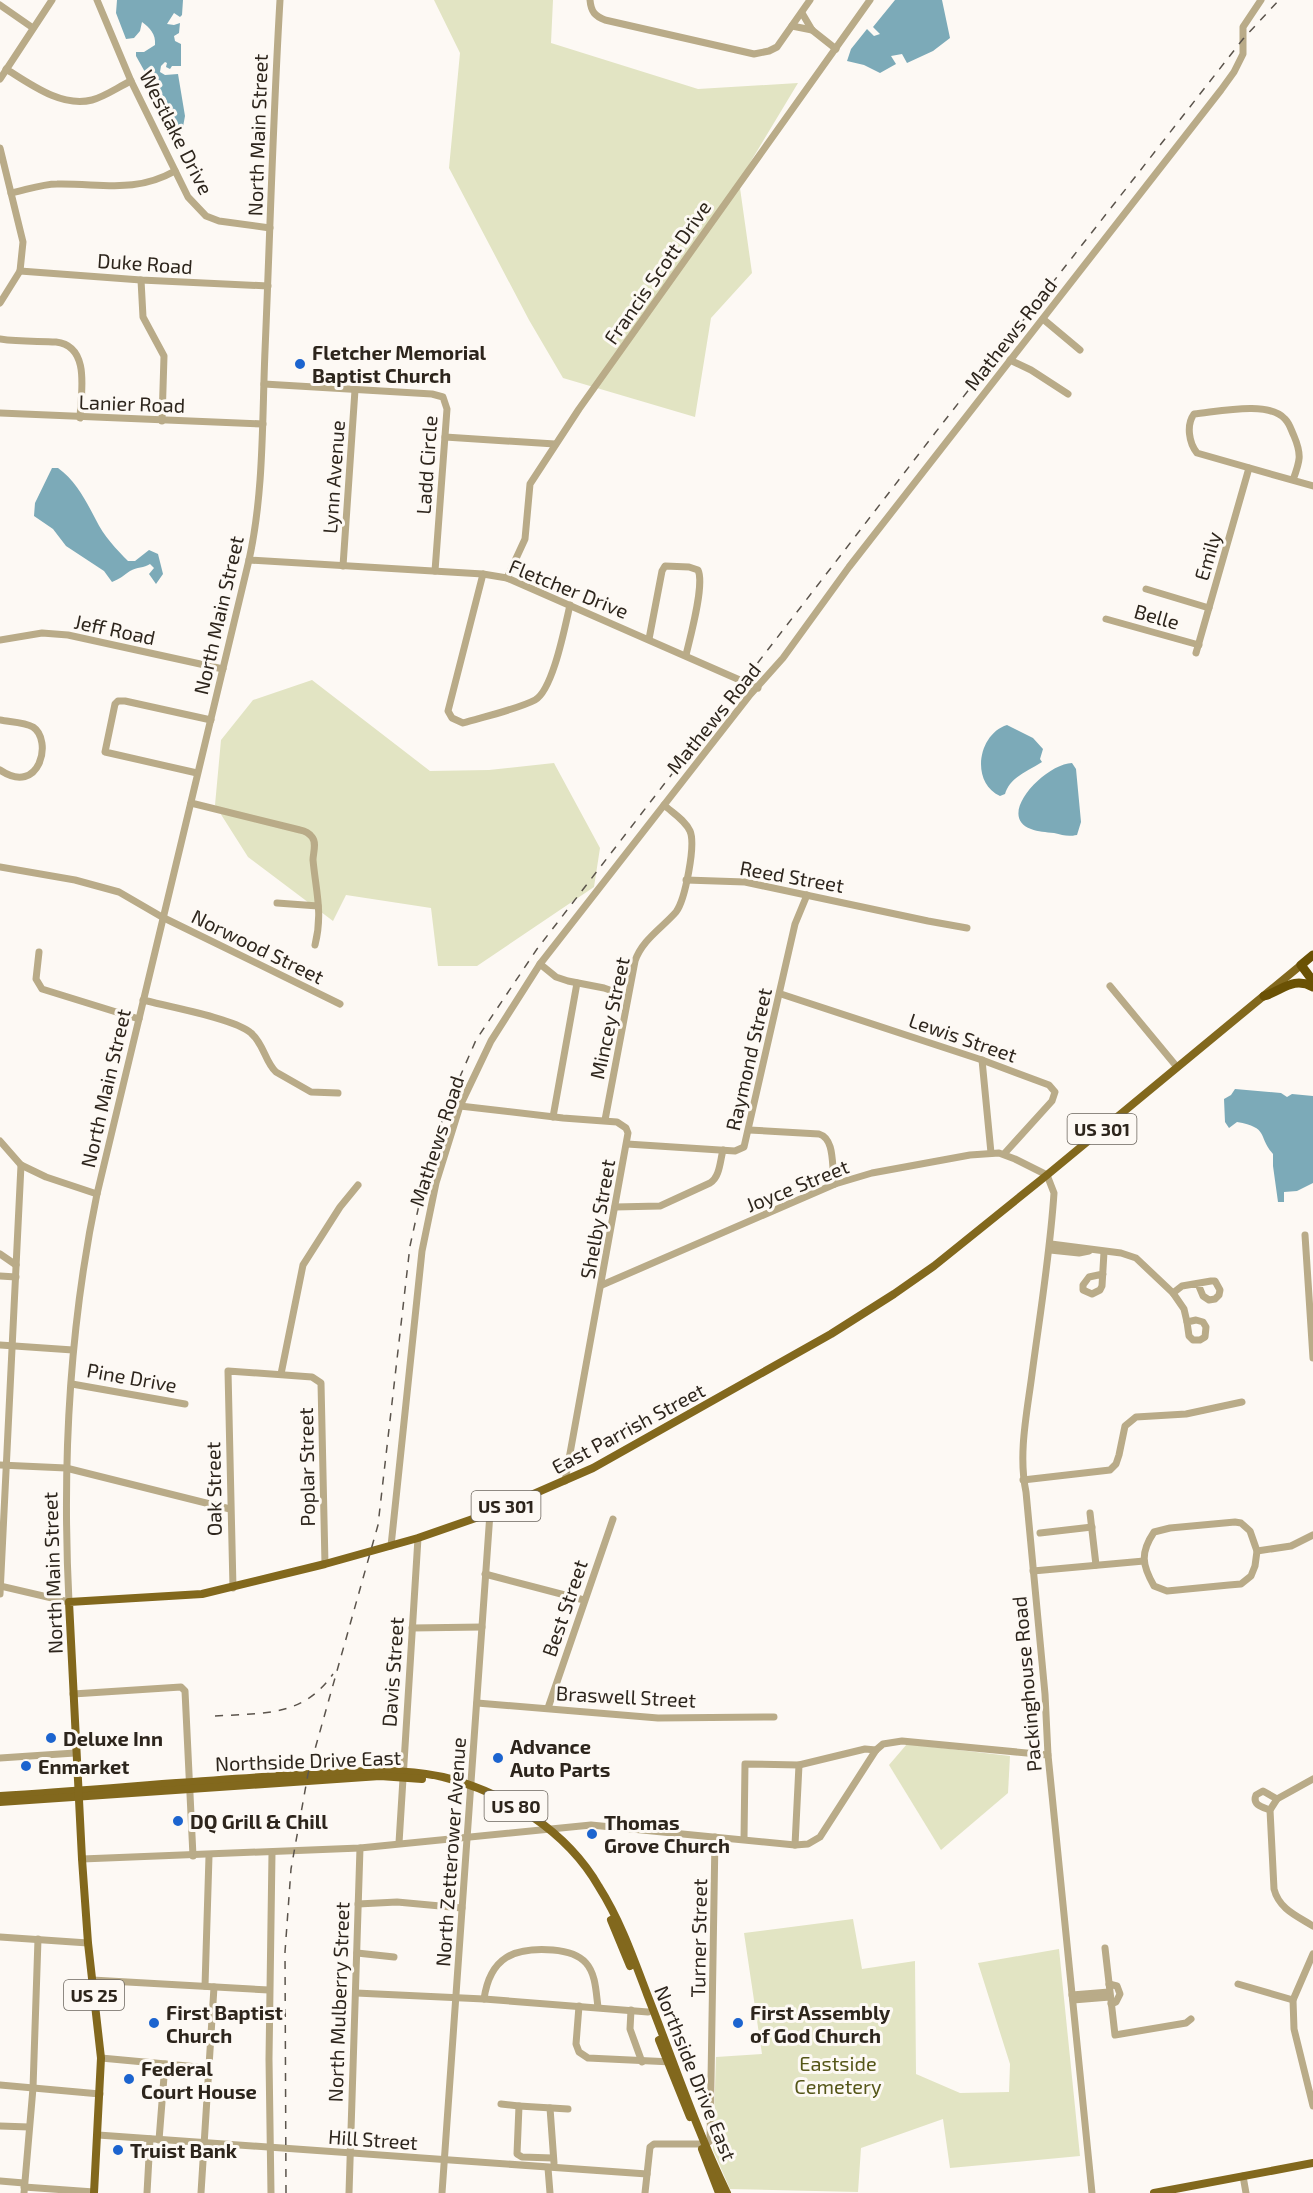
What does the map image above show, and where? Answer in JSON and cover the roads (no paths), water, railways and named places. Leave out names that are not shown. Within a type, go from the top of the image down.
[{"type":"highway","name":"US 301","points":[[1301,965],[1312,958]]},
{"type":"highway","points":[[1301,965],[1313,981]]},
{"type":"highway","points":[[1263,996],[1287,984],[1297,982],[1313,987]]},
{"type":"main road","name":"US 301","points":[[1047,1175],[1301,965]]},
{"type":"main road","name":"East Parrish Street","points":[[69,1602],[202,1594],[233,1588],[418,1538],[490,1513],[565,1481],[655,1434],[831,1334],[901,1289],[962,1244],[1047,1175]]},
{"type":"main road","name":"North Main Street","points":[[69,1602],[82,1859],[88,1943],[101,2058],[94,2192]]},
{"type":"main road","name":"Northside Drive East","points":[[78,1794],[189,1785],[402,1774],[471,1788],[544,1829],[587,1869],[608,1901],[627,1941],[719,2193]]},
{"type":"main road","points":[[0,1796],[78,1794]]},
{"type":"main road","points":[[0,1802],[78,1794]]},
{"type":"main road","name":"Northside Drive East","points":[[544,1829],[593,1886],[610,1919],[671,2062]]},
{"type":"main road","name":"Northside Drive East","points":[[703,2144],[727,2193]]},
{"type":"main road","points":[[1154,2193],[1175,2191],[1313,2163]]},
{"type":"street","points":[[0,79],[52,0]]},
{"type":"street","name":"Westlake Drive","points":[[97,0],[131,81],[188,197],[206,216],[219,221],[270,228]]},
{"type":"street","name":"North Main Street","points":[[69,1602],[65,1529],[66,1468],[73,1350],[82,1268],[97,1194],[162,917],[249,560],[259,492],[274,95],[280,0]]},
{"type":"street","points":[[590,0],[592,11],[605,20],[754,54],[777,47],[810,0]]},
{"type":"street","name":"Francis Scott Drive","points":[[507,578],[525,539],[530,484],[555,444],[870,0]]},
{"type":"street","name":"Mathews Road","points":[[391,1546],[424,1241],[442,1164],[460,1106],[491,1041],[540,964],[783,658],[849,567],[1234,72],[1243,54],[1243,27],[1261,0]]},
{"type":"street","points":[[0,5],[33,28]]},
{"type":"street","points":[[802,13],[812,30],[836,49]]},
{"type":"street","points":[[792,26],[812,30]]},
{"type":"street","points":[[6,69],[34,87],[69,100],[82,102],[95,99],[131,81]]},
{"type":"street","points":[[0,148],[22,236],[20,271],[0,303]]},
{"type":"street","points":[[11,193],[54,184],[118,186],[144,184],[156,181],[175,171]]},
{"type":"street","name":"Duke Road","points":[[20,271],[268,286]]},
{"type":"street","points":[[141,280],[143,317],[164,356],[162,421]]},
{"type":"street","points":[[1043,319],[1080,350]]},
{"type":"street","points":[[0,339],[57,342],[74,350],[81,368],[80,417]]},
{"type":"street","points":[[1010,360],[1031,370],[1068,394]]},
{"type":"street","name":"Ladd Circle","points":[[264,384],[432,394],[443,397],[447,409],[435,571]]},
{"type":"street","name":"Lynn Avenue","points":[[343,566],[355,390]]},
{"type":"street","points":[[1293,480],[1300,452],[1289,423],[1283,416],[1253,408],[1194,414],[1189,424],[1192,447],[1197,453],[1313,486]]},
{"type":"street","name":"Lanier Road","points":[[0,413],[263,424]]},
{"type":"street","points":[[445,437],[555,444]]},
{"type":"street","name":"Emily","points":[[1196,653],[1249,468]]},
{"type":"street","name":"Fletcher Drive","points":[[249,560],[483,574],[507,578],[758,687]]},
{"type":"street","points":[[649,639],[660,580],[665,566],[689,567],[698,570],[700,588],[686,655]]},
{"type":"street","points":[[483,574],[448,711],[452,718],[464,723],[536,699],[544,690],[554,670],[570,605]]},
{"type":"street","points":[[1146,589],[1209,608]]},
{"type":"street","name":"Belle","points":[[1106,619],[1199,645]]},
{"type":"street","name":"Jeff Road","points":[[0,639],[42,633],[68,635],[223,669]]},
{"type":"street","points":[[197,773],[105,752],[115,704],[118,701],[125,701],[211,720]]},
{"type":"street","points":[[0,720],[33,728],[39,733],[42,750],[39,764],[31,775],[25,778],[12,777],[0,770]]},
{"type":"street","points":[[191,803],[300,830],[311,835],[314,841],[319,926],[315,945]]},
{"type":"street","name":"Mincey Street","points":[[605,1120],[627,996],[637,954],[678,909],[692,849],[691,834],[682,820],[664,805]]},
{"type":"street","name":"Norwood Street","points":[[0,867],[98,885],[130,897],[162,917],[339,1004]]},
{"type":"street","name":"Reed Street","points":[[686,880],[745,882],[928,921],[967,927]]},
{"type":"street","name":"Raymond Street","points":[[615,1207],[660,1206],[710,1183],[718,1174],[723,1150],[742,1149],[746,1144],[795,924],[807,895]]},
{"type":"street","points":[[277,903],[318,906]]},
{"type":"street","points":[[39,952],[36,979],[42,989],[139,1019]]},
{"type":"street","points":[[540,964],[556,977],[627,996]]},
{"type":"street","points":[[553,1117],[577,983]]},
{"type":"street","points":[[1110,986],[1177,1068]]},
{"type":"street","name":"Lewis Street","points":[[781,994],[982,1060],[1049,1085],[1055,1092],[1052,1101],[1004,1154]]},
{"type":"street","points":[[143,1000],[241,1026],[256,1038],[271,1068],[276,1072],[311,1092],[338,1093]]},
{"type":"street","points":[[982,1060],[991,1153]]},
{"type":"street","name":"Shelby Street","points":[[460,1106],[553,1117],[605,1120],[617,1122],[626,1128],[628,1133],[565,1481]]},
{"type":"street","points":[[749,1130],[819,1134],[826,1137],[830,1143],[835,1184]]},
{"type":"street","points":[[0,1141],[21,1165],[46,1177],[97,1194]]},
{"type":"street","points":[[627,1144],[723,1150]]},
{"type":"street","name":"Joyce Street","points":[[602,1285],[835,1184],[872,1173],[991,1153],[1004,1154],[1047,1175]]},
{"type":"street","points":[[0,1594],[3,1466],[14,1346],[21,1165]]},
{"type":"street","name":"Packinghouse Road","points":[[1047,1175],[1054,1193],[1050,1247],[1024,1433],[1023,1480],[1092,2193]]},
{"type":"street","points":[[281,1374],[303,1264],[340,1207],[358,1185]]},
{"type":"street","points":[[1305,1235],[1313,1358]]},
{"type":"street","points":[[1050,1247],[1121,1253],[1136,1258],[1173,1293],[1184,1309],[1187,1322]]},
{"type":"street","points":[[1103,1274],[1104,1252]]},
{"type":"street","points":[[0,1254],[16,1264]]},
{"type":"street","points":[[0,1276],[16,1277]]},
{"type":"street","points":[[1173,1293],[1182,1286],[1198,1284]]},
{"type":"street","points":[[0,1345],[73,1350]]},
{"type":"street","name":"Oak Street","points":[[233,1588],[228,1371],[281,1374]]},
{"type":"street","name":"Poplar Street","points":[[281,1374],[318,1379],[321,1383],[325,1564]]},
{"type":"street","name":"Pine Drive","points":[[72,1384],[185,1404]]},
{"type":"street","points":[[1023,1480],[1110,1470],[1116,1464],[1125,1426],[1136,1417],[1186,1414],[1242,1402]]},
{"type":"street","points":[[3,1466],[66,1468],[230,1509]]},
{"type":"street","name":"North Zetterower Avenue","points":[[442,2193],[490,1513]]},
{"type":"street","points":[[1090,1513],[1096,1565]]},
{"type":"street","name":"Best Street","points":[[548,1708],[613,1519]]},
{"type":"street","points":[[1235,1521],[1250,1531],[1257,1551],[1251,1576],[1241,1584],[1167,1591],[1154,1586],[1144,1561],[1145,1546],[1154,1532],[1170,1528],[1235,1521]]},
{"type":"street","points":[[1040,1533],[1092,1527]]},
{"type":"street","points":[[1257,1551],[1291,1546],[1313,1535]]},
{"type":"street","name":"Davis Street","points":[[399,1844],[418,1538]]},
{"type":"street","points":[[1033,1571],[1144,1561]]},
{"type":"street","points":[[485,1574],[584,1600]]},
{"type":"street","points":[[0,1586],[69,1602]]},
{"type":"street","points":[[412,1628],[482,1627]]},
{"type":"street","points":[[73,1694],[181,1687],[185,1691],[193,1856]]},
{"type":"street","name":"Braswell Street","points":[[477,1703],[658,1718],[774,1717]]},
{"type":"street","points":[[82,1859],[209,1856],[360,1848],[591,1825],[795,1845],[808,1844],[820,1837],[876,1750],[883,1744],[902,1741],[1048,1755]]},
{"type":"street","points":[[744,1839],[745,1764],[799,1765],[865,1749],[876,1750]]},
{"type":"street","points":[[0,1758],[75,1753]]},
{"type":"street","points":[[795,1845],[799,1765]]},
{"type":"street","points":[[1313,1779],[1277,1799],[1270,1810],[1274,1889],[1277,1900],[1291,1913],[1313,1926]]},
{"type":"street","points":[[1270,1810],[1257,1804],[1256,1795],[1260,1791],[1266,1791],[1277,1799]]},
{"type":"street","name":"Turner Street","points":[[703,2144],[710,2141],[716,1837]]},
{"type":"street","name":"North Mulberry Street","points":[[349,2193],[360,1848]]},
{"type":"street","points":[[271,2193],[269,1990],[272,1853]]},
{"type":"street","points":[[205,1986],[209,1856]]},
{"type":"street","points":[[358,1904],[397,1902],[462,1908]]},
{"type":"street","points":[[0,1937],[88,1943]]},
{"type":"street","points":[[24,2188],[33,2088],[38,1939]]},
{"type":"street","points":[[1105,1948],[1115,2035],[1186,2023],[1191,2019]]},
{"type":"street","points":[[484,1999],[489,1977],[507,1956],[516,1952],[540,1949],[570,1953],[586,1962],[591,1970],[598,2007]]},
{"type":"street","points":[[357,1953],[393,1957]]},
{"type":"street","points":[[1313,1954],[1293,2000],[1294,2029],[1313,2106]]},
{"type":"street","points":[[92,1980],[269,1990]]},
{"type":"street","points":[[1238,1984],[1293,2000]]},
{"type":"street","points":[[201,2193],[214,1987]]},
{"type":"street","points":[[356,1993],[456,1997],[648,2012]]},
{"type":"street","points":[[1072,1997],[1110,1994]]},
{"type":"street","points":[[579,2006],[576,2044],[579,2052],[588,2058],[671,2062]]},
{"type":"street","points":[[631,2010],[630,2029],[642,2061]]},
{"type":"street","points":[[101,2058],[209,2068]]},
{"type":"street","points":[[159,2140],[165,2064]]},
{"type":"street","points":[[0,2085],[100,2094]]},
{"type":"street","points":[[501,2104],[568,2109]]},
{"type":"street","points":[[519,2106],[518,2154],[522,2157],[553,2158]]},
{"type":"street","points":[[550,2108],[553,2158],[550,2193]]},
{"type":"street","points":[[0,2126],[29,2127]]},
{"type":"street","name":"Hill Street","points":[[98,2135],[350,2155],[647,2174]]},
{"type":"street","points":[[147,2193],[150,2139]]},
{"type":"street","points":[[645,2193],[650,2147],[654,2144],[703,2144]]},
{"type":"street","points":[[1243,2176],[1246,2193]]},
{"type":"street","points":[[0,2181],[24,2188],[94,2192]]},
{"type":"water","points":[[117,0],[183,0],[182,15],[180,17],[174,13],[167,24],[180,23],[179,33],[174,36],[175,41],[181,44],[181,66],[172,66],[170,69],[166,67],[165,62],[160,72],[165,75],[178,74],[185,116],[180,143],[174,137],[176,130],[170,126],[163,107],[167,101],[165,97],[162,95],[160,98],[147,88],[150,81],[136,56],[136,52],[144,52],[155,45],[153,34],[142,22],[140,31],[134,38],[126,39],[116,13]]},
{"type":"water","points":[[895,0],[942,0],[950,38],[933,51],[907,63],[902,54],[891,56],[896,64],[880,73],[864,65],[847,61],[851,49],[867,29],[874,36],[880,34],[873,27]]},
{"type":"water","points":[[52,468],[58,468],[75,485],[102,531],[128,561],[135,561],[149,550],[158,554],[163,574],[156,584],[149,574],[154,568],[150,564],[133,570],[112,582],[104,571],[66,546],[53,529],[34,516],[35,503]]},
{"type":"water","points":[[1007,725],[1033,738],[1043,749],[1040,759],[1042,762],[1015,779],[1005,794],[1000,796],[990,789],[984,780],[981,759],[989,738],[997,730]]},
{"type":"water","points":[[1072,763],[1076,769],[1081,822],[1077,835],[1068,836],[1036,831],[1021,822],[1018,813],[1028,792],[1049,772]]},
{"type":"water","points":[[1235,1089],[1281,1093],[1287,1097],[1292,1094],[1313,1096],[1313,1183],[1297,1191],[1284,1192],[1284,1202],[1278,1202],[1273,1154],[1259,1130],[1237,1122],[1229,1128],[1225,1122],[1224,1099]]},
{"type":"railway","points":[[286,2193],[285,1952],[291,1869],[308,1774],[378,1525],[410,1246],[423,1187],[445,1111],[476,1040],[537,949],[935,433],[1243,39],[1279,0]]},
{"type":"railway","points":[[215,1716],[281,1710],[309,1698],[333,1674]]},
{"type":"place","name":"Fletcher Memorial Baptist Church","points":[[300,364]]},
{"type":"place","name":"Deluxe Inn","points":[[51,1738]]},
{"type":"place","name":"Advance Auto Parts","points":[[498,1758]]},
{"type":"place","name":"Enmarket","points":[[26,1766]]},
{"type":"place","name":"DQ Grill & Chill","points":[[178,1821]]},
{"type":"place","name":"Thomas Grove Church","points":[[592,1834]]},
{"type":"place","name":"First Baptist Church","points":[[154,2023]]},
{"type":"place","name":"First Assembly of God Church","points":[[738,2023]]},
{"type":"place","name":"Federal Court House","points":[[129,2079]]},
{"type":"place","name":"Truist Bank","points":[[118,2150]]},
{"type":"park label","name":"Eastside Cemetery","points":[[838,2074]]}]
